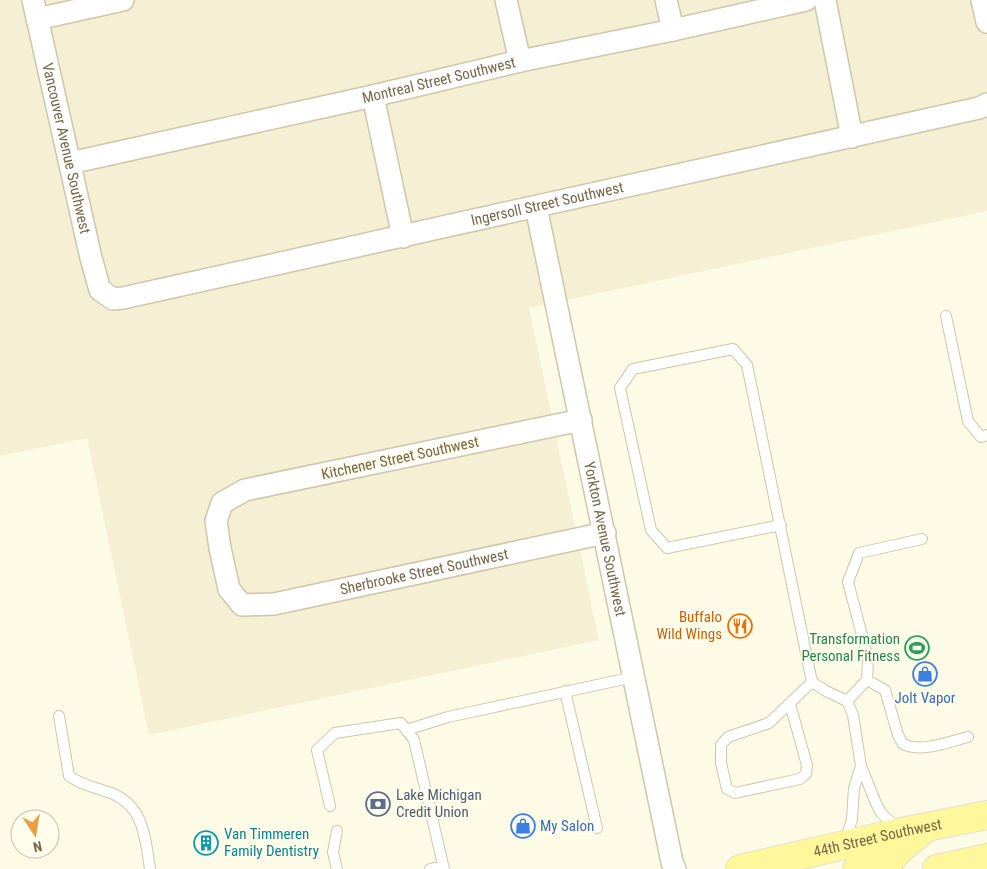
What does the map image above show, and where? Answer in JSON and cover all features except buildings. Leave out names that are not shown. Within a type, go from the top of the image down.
[{"type":"main road","name":"44th Street Southwest","points":[[740,869],[850,858],[870,852],[872,839],[987,815]]},
{"type":"main road","points":[[883,869],[914,830]]},
{"type":"main road","points":[[937,869],[987,858]]},
{"type":"street","points":[[35,9],[123,0]]},
{"type":"street","points":[[506,0],[520,61]]},
{"type":"street","points":[[666,0],[673,30]]},
{"type":"street","name":"Montreal Street Southwest","points":[[70,163],[373,96],[520,61],[673,30],[806,0]]},
{"type":"street","points":[[825,0],[852,137]]},
{"type":"street","points":[[982,0],[987,22]]},
{"type":"street","name":"Vancouver Avenue Southwest","points":[[35,9],[91,258],[100,290],[105,295]]},
{"type":"street","points":[[373,96],[403,236]]},
{"type":"street","name":"Ingersoll Street Southwest","points":[[105,295],[113,298],[123,298],[536,208],[978,108],[987,104]]},
{"type":"street","name":"Yorkton Avenue Southwest","points":[[536,208],[675,869]]},
{"type":"street","name":"Kitchener Street Southwest","points":[[242,605],[229,588],[216,521],[222,503],[245,490],[581,420]]},
{"type":"street","name":"Sherbrooke Street Southwest","points":[[242,605],[274,604],[605,533]]},
{"type":"lane","points":[[946,316],[968,421],[981,436],[987,435]]},
{"type":"lane","points":[[781,525],[667,548],[651,530],[620,388],[633,369],[733,349],[747,364],[781,525],[812,682],[847,701],[853,715],[862,766],[882,813],[914,830]]},
{"type":"lane","points":[[847,701],[868,680],[868,658],[848,582],[859,553],[922,539]]},
{"type":"lane","points":[[406,730],[448,717],[634,677]]},
{"type":"lane","points":[[868,680],[885,690],[898,735],[903,744],[911,748],[922,747],[968,737]]},
{"type":"lane","points":[[790,704],[807,765],[806,774],[800,779],[735,793],[727,789],[721,763],[721,745],[728,737],[769,723],[812,682]]},
{"type":"lane","points":[[565,691],[597,828]]},
{"type":"lane","points":[[59,716],[69,776],[77,782],[111,792],[134,807],[146,841],[150,869]]},
{"type":"lane","points":[[330,806],[317,750],[335,733],[401,722],[414,740],[444,868],[430,869]]},
{"type":"lane","points":[[850,858],[854,788],[862,766]]},
{"type":"lane","points":[[337,831],[333,852],[337,869]]},
{"type":"shaded area","points":[[0,0],[987,0],[987,211],[529,308],[599,640],[149,735],[87,438],[0,456]]},
{"type":"place","name":"Buffalo Wild Wings","points":[[740,626]]},
{"type":"place","name":"Transformation Personal Fitness","points":[[917,648]]},
{"type":"place","name":"Jolt Vapor","points":[[925,674]]},
{"type":"place","name":"Lake Michigan Credit Union","points":[[378,804]]},
{"type":"place","name":"My Salon","points":[[523,826]]},
{"type":"place","name":"Van Timmeren Family Dentistry","points":[[206,843]]}]
